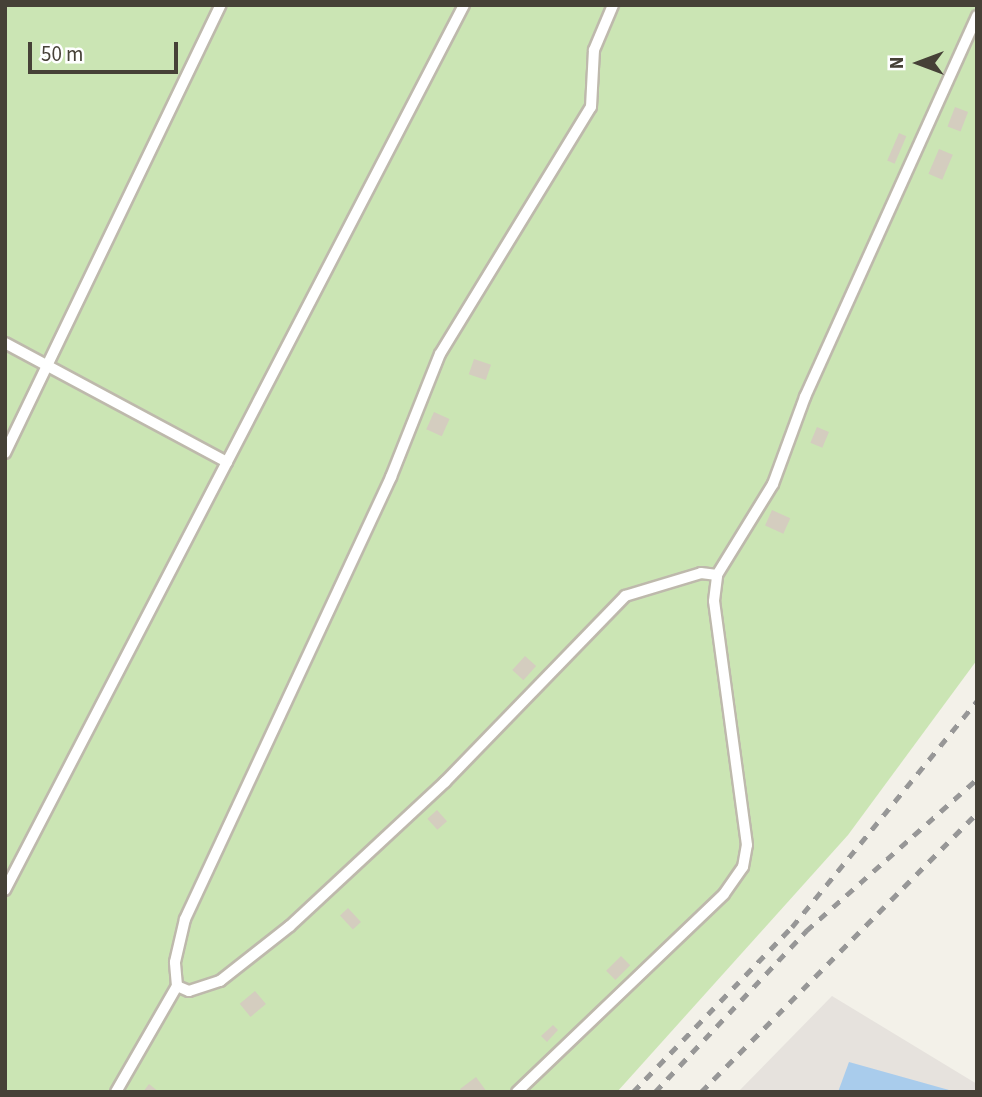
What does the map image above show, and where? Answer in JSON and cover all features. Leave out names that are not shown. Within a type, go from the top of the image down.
[{"type":"lane","points":[[5,453],[221,5]]},
{"type":"lane","points":[[5,890],[464,5]]},
{"type":"lane","points":[[116,1092],[177,986],[174,962],[185,919],[391,478],[440,354],[591,107],[594,50],[613,5]]},
{"type":"lane","points":[[517,1092],[724,894],[743,867],[747,845],[714,601],[718,575],[773,484],[805,397],[977,16]]},
{"type":"lane","points":[[5,343],[227,462]]},
{"type":"lane","points":[[177,986],[189,991],[220,981],[289,926],[445,782],[625,596],[701,573],[718,575]]},
{"type":"shaded area","points":[[832,996],[977,1084],[977,1092],[738,1092]]},
{"type":"green space","points":[[5,5],[977,5],[977,660],[848,835],[617,1092],[5,1092]]},
{"type":"water","points":[[849,1062],[949,1090],[951,1092],[838,1092]]},
{"type":"building","points":[[955,107],[968,112],[961,132],[947,127]]},
{"type":"building","points":[[899,133],[906,136],[895,164],[887,161]]},
{"type":"building","points":[[939,149],[953,155],[942,180],[928,174]]},
{"type":"building","points":[[474,359],[491,365],[486,380],[469,374]]},
{"type":"building","points":[[434,412],[450,419],[442,436],[426,429]]},
{"type":"building","points":[[817,427],[829,432],[822,448],[810,443]]},
{"type":"building","points":[[772,510],[790,518],[783,534],[765,526]]},
{"type":"building","points":[[525,656],[536,666],[523,680],[512,670]]},
{"type":"building","points":[[437,810],[447,821],[437,830],[427,819]]},
{"type":"building","points":[[348,908],[361,922],[353,929],[340,916]]},
{"type":"building","points":[[621,956],[630,965],[615,980],[606,971]]},
{"type":"building","points":[[255,991],[266,1004],[251,1017],[240,1004]]},
{"type":"building","points":[[553,1025],[558,1030],[547,1042],[541,1036]]},
{"type":"building","points":[[476,1077],[487,1092],[462,1092],[460,1089]]},
{"type":"building","points":[[149,1084],[159,1092],[143,1092]]},
{"type":"railway","points":[[633,1092],[792,927],[977,701]]},
{"type":"railway","points":[[655,1092],[806,931],[977,779]]},
{"type":"railway","points":[[701,1092],[977,813]]}]
